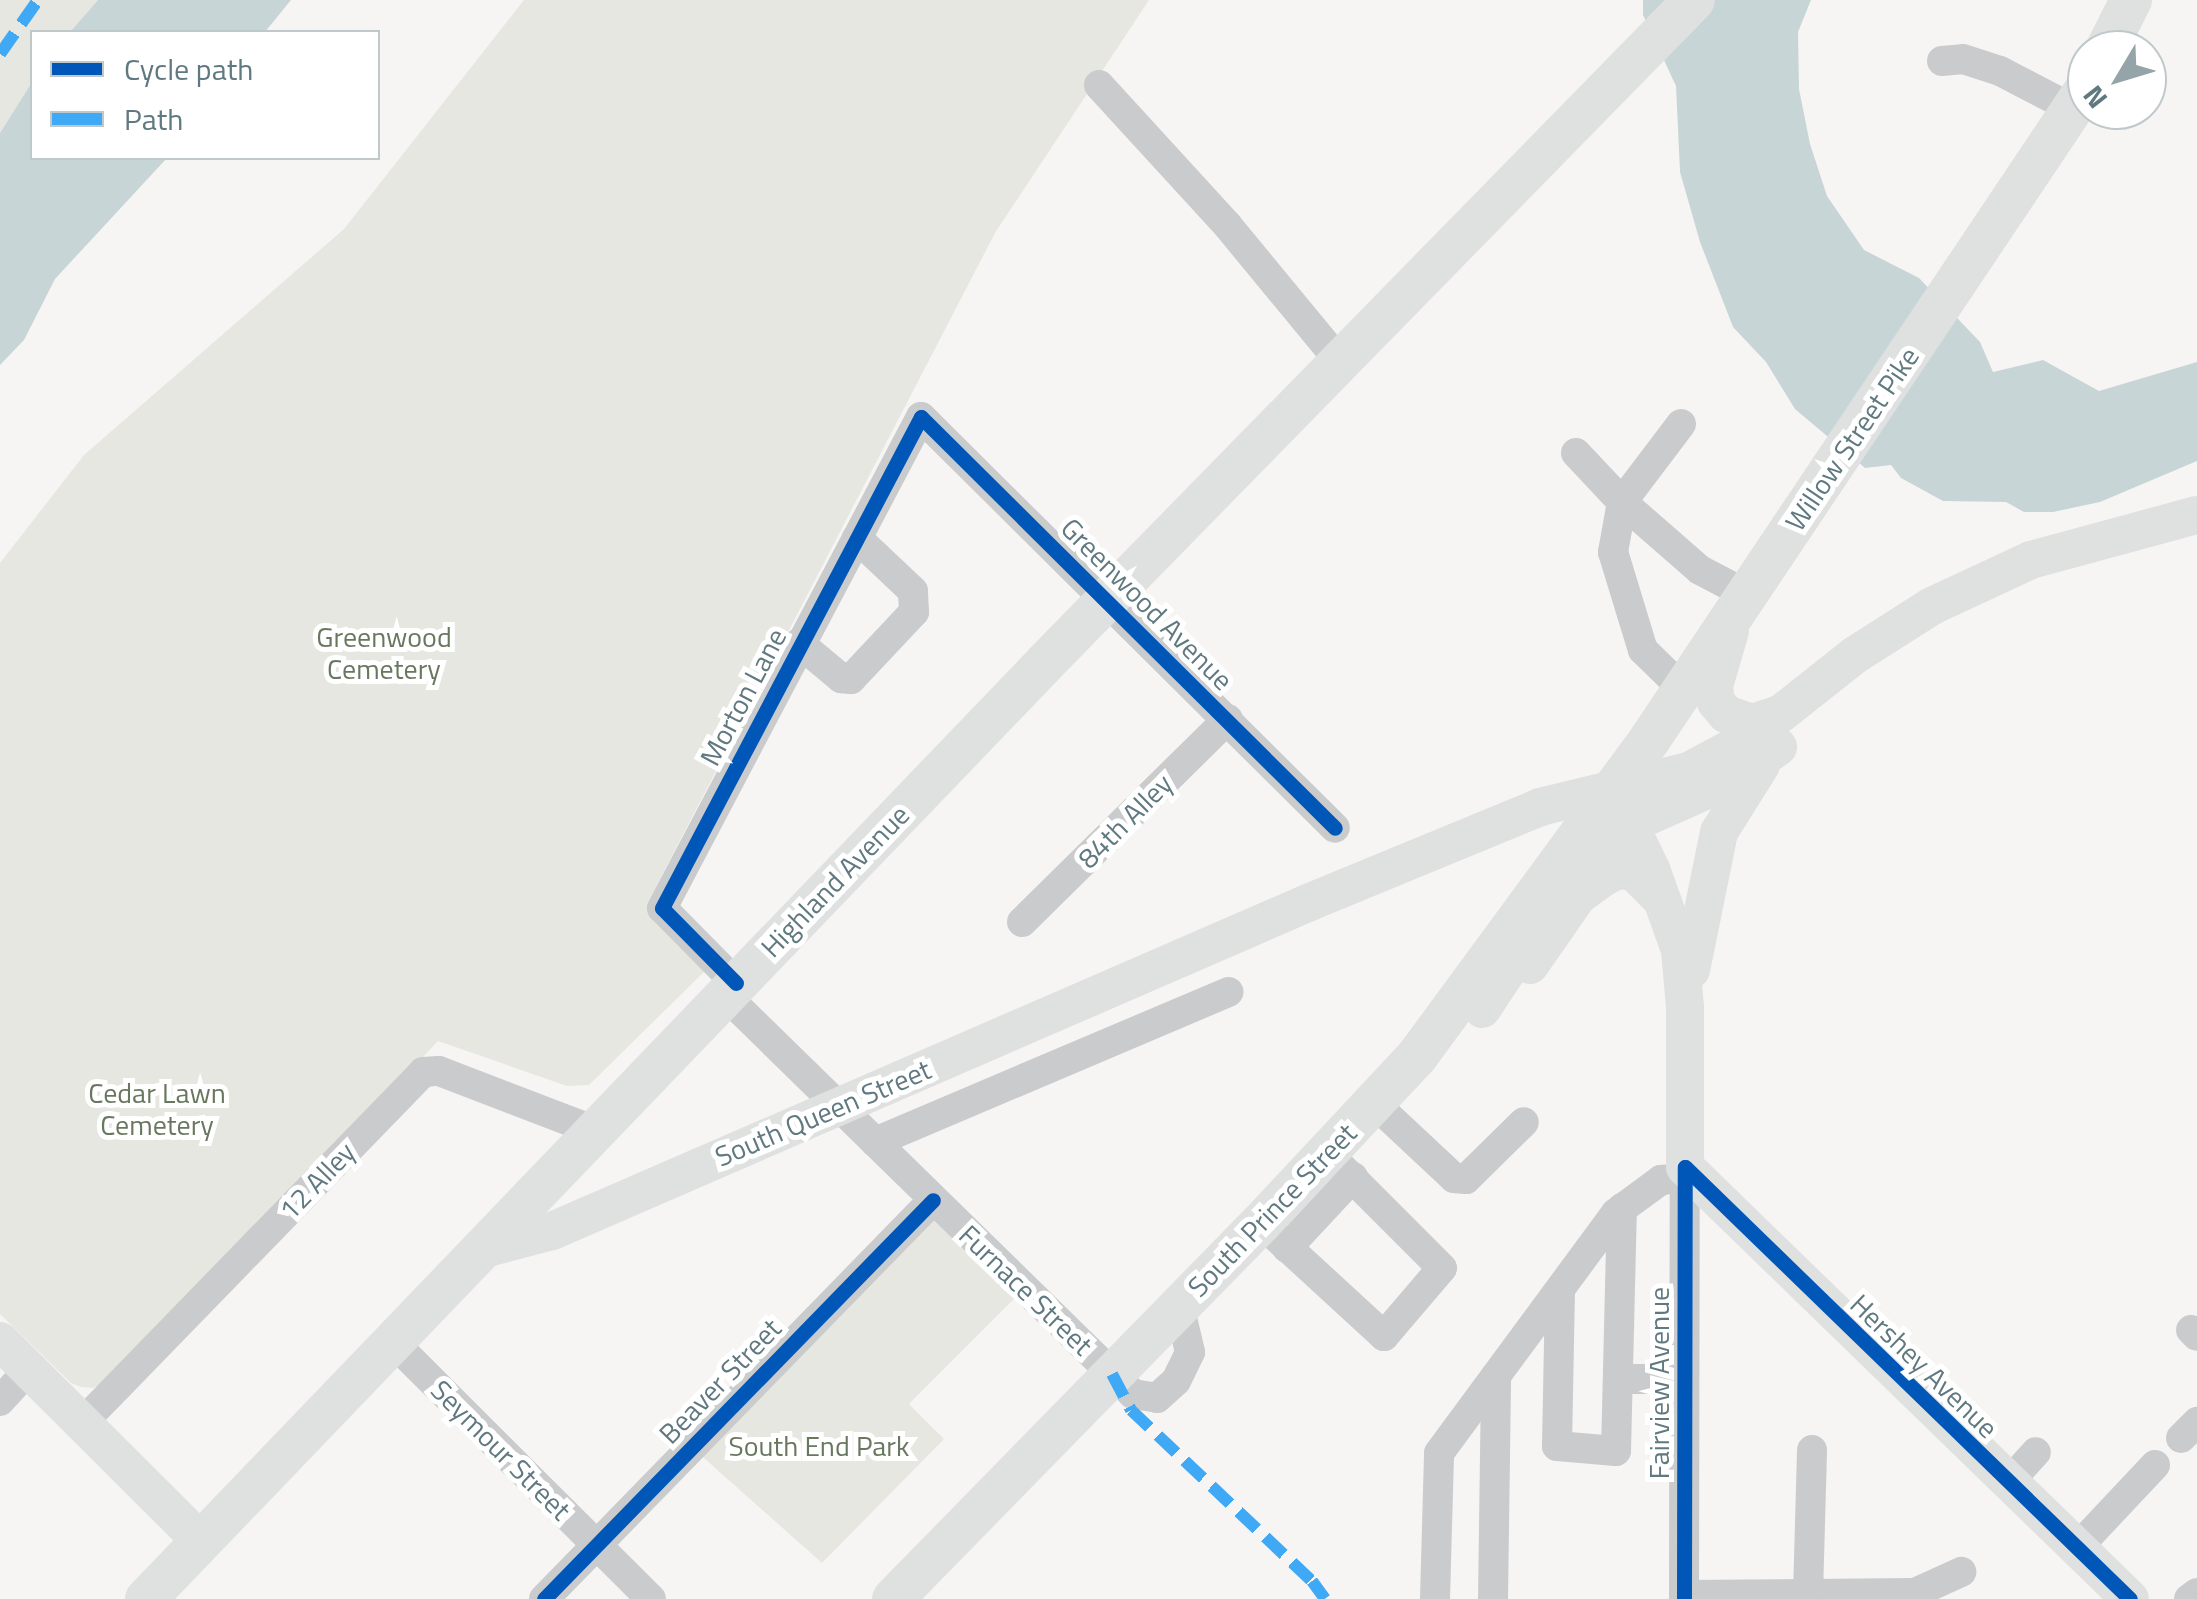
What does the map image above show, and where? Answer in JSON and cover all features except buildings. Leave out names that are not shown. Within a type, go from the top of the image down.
[{"type":"highway","points":[[1109,600],[1694,0]]},
{"type":"highway","points":[[2116,30],[2131,0]]},
{"type":"highway","name":"Willow Street Pike","points":[[1621,806],[1684,689],[2067,118]]},
{"type":"highway","name":"Highland Avenue","points":[[480,1250],[1109,600]]},
{"type":"highway","name":"South Prince Street","points":[[893,1599],[1179,1304],[1274,1235],[1340,1165],[1375,1104],[1621,806]]},
{"type":"highway","points":[[146,1599],[480,1250]]},
{"type":"main road","points":[[1482,1009],[1621,806],[1750,738],[1855,655],[1932,606],[2031,560],[2197,515]]},
{"type":"main road","points":[[1746,594],[1726,641],[1714,686],[1716,702],[1726,714],[1752,723],[1786,710]]},
{"type":"main road","points":[[1621,806],[1734,778],[1801,728],[1888,636]]},
{"type":"main road","points":[[1685,1007],[1719,832],[1768,754]]},
{"type":"main road","name":"Fairview Avenue","points":[[1621,806],[1680,950],[1685,1007],[1685,1173]]},
{"type":"main road","name":"South Queen Street","points":[[480,1250],[552,1231],[1540,807],[1621,806]]},
{"type":"main road","points":[[1375,1104],[1422,1069],[1519,978],[1578,896],[1604,876],[1618,870],[1634,872],[1664,904]]},
{"type":"main road","name":"Hershey Avenue","points":[[1685,1173],[2130,1599]]},
{"type":"main road","points":[[0,1341],[201,1541]]},
{"type":"street","points":[[1942,61],[1963,59],[2067,93]]},
{"type":"street","points":[[1099,85],[1240,240],[1340,362]]},
{"type":"street","name":"Greenwood Avenue","points":[[921,417],[1336,828]]},
{"type":"street","name":"Morton Lane","points":[[730,989],[662,908],[921,417]]},
{"type":"street","points":[[1681,424],[1622,502],[1613,552],[1642,650],[1684,689]]},
{"type":"street","points":[[1576,453],[1622,502],[1700,570],[1746,594]]},
{"type":"street","points":[[799,644],[842,678],[852,679],[914,612],[914,591],[857,538]]},
{"type":"street","name":"84th Alley","points":[[1022,922],[1228,719]]},
{"type":"street","name":"Furnace Street","points":[[730,989],[838,1107],[1112,1374]]},
{"type":"street","points":[[875,1142],[1228,992]]},
{"type":"street","points":[[1049,1015],[1065,1061]]},
{"type":"street","name":"12 Alley","points":[[83,1422],[422,1072],[439,1071],[594,1131]]},
{"type":"street","points":[[1375,1104],[1454,1178],[1466,1178],[1524,1122]]},
{"type":"street","points":[[1274,1235],[1384,1336],[1442,1268],[1340,1165]]},
{"type":"street","points":[[1435,1599],[1439,1453],[1622,1208],[1661,1180],[1685,1173]]},
{"type":"street","name":"Fairview Avenue","points":[[1684,1597],[1685,1173]]},
{"type":"street","name":"Beaver Street","points":[[544,1599],[933,1200]]},
{"type":"street","points":[[1560,1290],[1556,1446],[1616,1450],[1622,1208]]},
{"type":"street","name":"Seymour Street","points":[[393,1342],[651,1599]]},
{"type":"street","points":[[0,1401],[29,1369]]},
{"type":"street","points":[[1493,1599],[1496,1376]]},
{"type":"street","points":[[1618,1380],[1684,1379]]},
{"type":"street","points":[[1808,1594],[1812,1450]]},
{"type":"street","points":[[2009,1482],[2036,1452]]},
{"type":"street","points":[[2077,1548],[2155,1465]]},
{"type":"street","points":[[1684,1597],[1915,1593],[1960,1572]]},
{"type":"street","points":[[2189,1599],[2197,1593]]},
{"type":"green space","points":[[0,0],[98,0],[72,30],[30,30],[30,85],[0,133]]},
{"type":"green space","name":"Greenwood Cemetery","points":[[524,0],[1149,0],[995,233],[648,902],[708,968],[589,1085],[567,1086],[438,1041],[141,1356],[111,1379],[93,1388],[81,1387],[71,1383],[0,1314],[0,563],[84,455],[344,229]]},
{"type":"green space","name":"South End Park","points":[[928,1213],[1015,1298],[909,1404],[944,1439],[822,1563],[695,1450]]},
{"type":"shaded area","points":[[98,0],[291,0],[267,30],[72,30]]},
{"type":"shaded area","points":[[1643,0],[1811,0],[1798,32],[1799,89],[1810,144],[1827,196],[1864,250],[1919,278],[1980,342],[1993,372],[2043,360],[2099,391],[2197,362],[2197,461],[2100,502],[2053,512],[2024,512],[2006,502],[1943,501],[1901,478],[1891,465],[1865,468],[1795,409],[1766,362],[1733,327],[1700,242],[1680,172],[1676,86],[1643,15]]},
{"type":"shaded area","points":[[30,85],[30,160],[165,160],[55,279],[24,340],[0,365],[0,133]]},
{"type":"marked path","points":[[0,54],[38,0]]},
{"type":"marked path","points":[[1112,1374],[1131,1410],[1312,1581],[1325,1599]]},
{"type":"cycle path","points":[[736,983],[662,908],[921,417],[1335,828]]},
{"type":"cycle path","points":[[1685,1167],[2130,1599]]},
{"type":"cycle path","points":[[1684,1599],[1685,1167]]},
{"type":"cycle path","points":[[544,1599],[933,1200]]},
{"type":"park label","name":"Cedar Lawn Cemetery","points":[[157,1109]]}]
